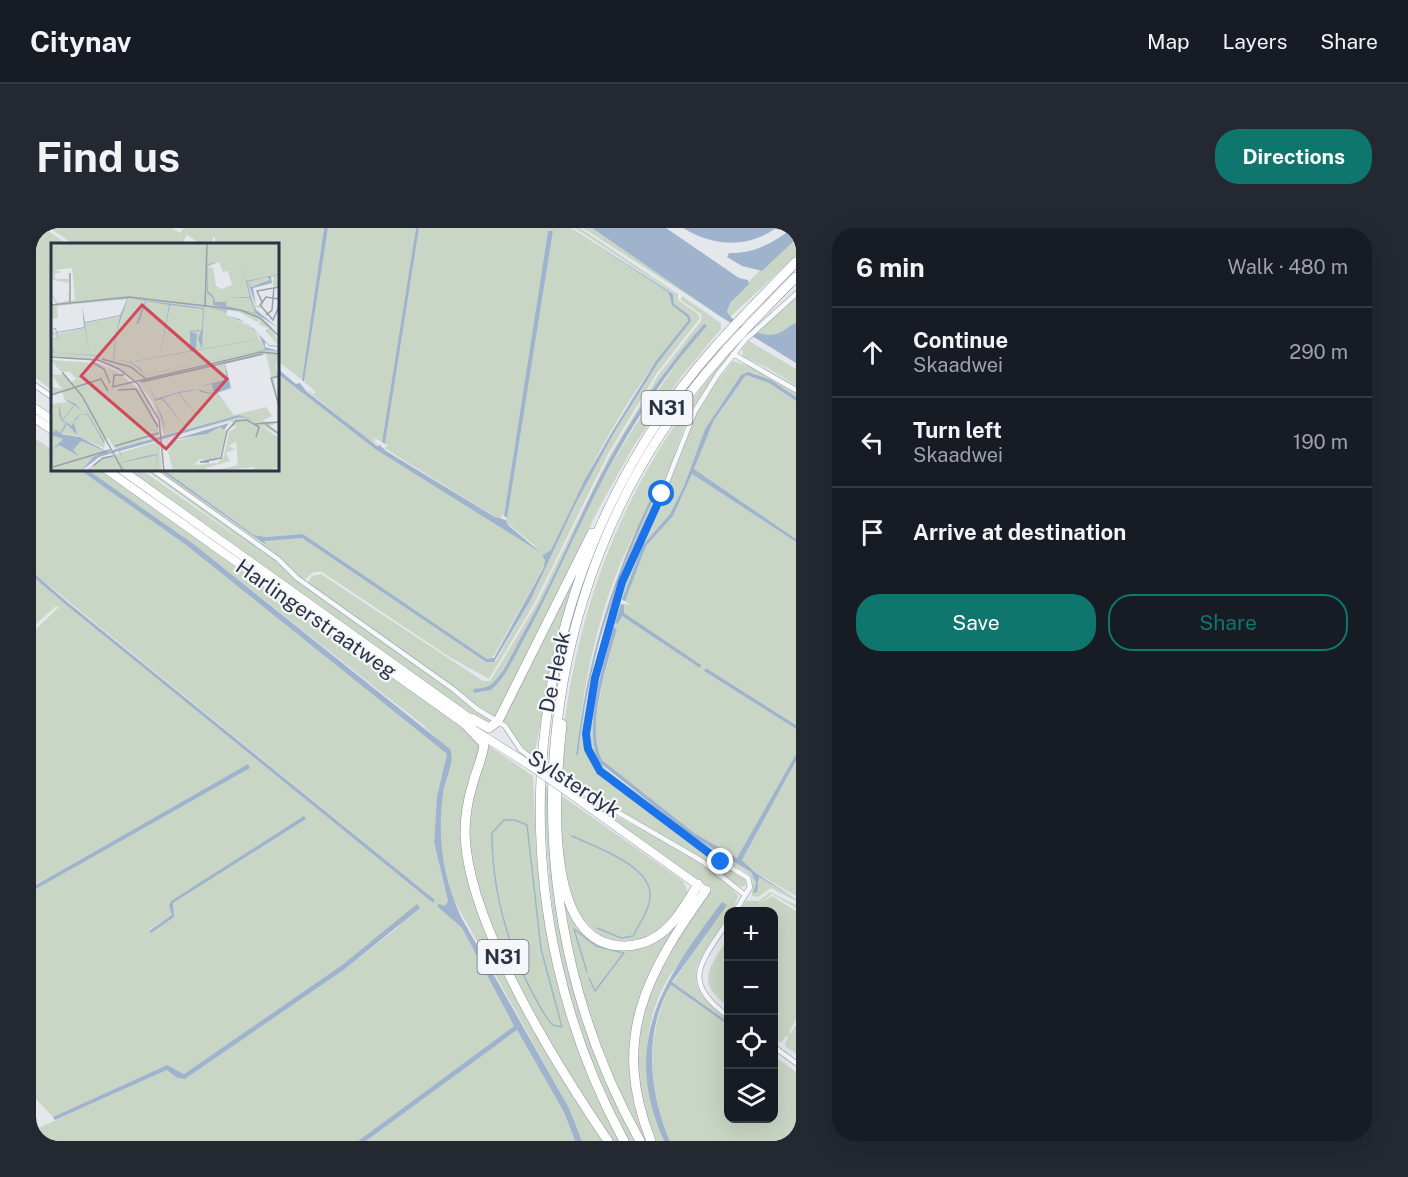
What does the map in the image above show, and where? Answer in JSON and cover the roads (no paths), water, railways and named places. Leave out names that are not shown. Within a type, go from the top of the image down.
[{"type":"highway","name":"De Heak","points":[[747,326],[796,262]]},
{"type":"highway","name":"De Heak","points":[[624,1141],[594,1078],[565,992],[552,940],[544,884],[540,794],[545,721],[561,637],[583,567],[615,493],[669,405],[796,277]]},
{"type":"highway","name":"De Heak","points":[[640,1141],[618,1101],[590,1030],[568,957],[556,888],[551,799],[552,751],[570,645],[602,548],[642,464],[696,385],[738,335]]},
{"type":"highway","name":"N31","points":[[498,721],[535,652],[579,555],[615,493]]},
{"type":"highway","name":"N31","points":[[570,645],[557,800],[562,875],[573,914],[588,933],[602,942],[613,945],[638,944],[659,936],[702,887]]},
{"type":"highway","points":[[469,722],[489,728],[498,721]]},
{"type":"highway","name":"N31","points":[[469,722],[484,744],[468,802],[465,830],[468,866],[478,901],[534,1020],[608,1141]]},
{"type":"highway","points":[[651,1141],[636,1087],[634,1051],[637,1019],[647,986],[662,955],[702,887]]},
{"type":"main road","points":[[36,409],[51,419]]},
{"type":"main road","points":[[36,418],[51,429]]},
{"type":"main road","name":"Harlingerstraatweg","points":[[108,471],[469,722],[569,788],[702,887]]},
{"type":"main road","name":"Harlingerstraatweg","points":[[123,471],[469,722]]},
{"type":"street","points":[[747,326],[796,294]]},
{"type":"street","points":[[738,335],[734,354],[695,411],[668,482],[622,582],[604,639],[586,734],[588,749],[600,771],[707,853],[746,875],[750,884],[738,907]]},
{"type":"street","points":[[734,354],[796,390]]},
{"type":"street","points":[[36,386],[51,396]]},
{"type":"street","name":"Sylsterdyk","points":[[154,471],[278,559],[297,578],[453,689],[477,709],[498,721],[509,730],[520,750],[529,760]]},
{"type":"street","name":"Sylsterdyk","points":[[569,788],[702,861],[745,896]]},
{"type":"street","points":[[724,929],[703,962],[699,975],[702,994],[728,1015]]},
{"type":"street","points":[[778,1050],[796,1063]]},
{"type":"water","points":[[324,228],[328,228],[304,382],[302,380]]},
{"type":"water","points":[[416,228],[419,228],[385,444],[382,442]]},
{"type":"water","points":[[571,228],[673,294],[674,304],[689,315],[691,321],[658,363],[614,433],[575,505],[530,601],[494,662],[486,662],[302,538],[264,541],[266,545],[161,471],[165,471],[254,535],[266,537],[303,534],[487,659],[494,658],[544,567],[545,560],[542,556],[551,550],[585,479],[612,432],[656,361],[688,321],[687,317],[672,305],[668,292]]},
{"type":"water","points":[[592,228],[666,228],[739,278],[748,280],[749,284],[731,302],[727,311],[741,325],[763,334],[776,334],[796,323],[796,363],[718,315]]},
{"type":"water","points":[[683,228],[776,228],[753,239],[730,243],[706,239]]},
{"type":"water","points":[[792,228],[796,228],[796,239],[762,271],[742,266],[727,257],[729,253],[746,252],[763,246]]},
{"type":"water","points":[[548,231],[553,231],[507,518],[504,516]]},
{"type":"water","points":[[704,324],[707,326],[656,390],[613,461],[508,669],[491,690],[474,693],[473,689],[492,684],[505,667],[545,592],[608,462],[652,390]]},
{"type":"water","points":[[279,370],[296,384],[300,383],[306,391],[377,446],[380,445],[386,451],[495,517],[506,520],[508,525],[540,552],[375,449],[279,375]]},
{"type":"water","points":[[748,372],[771,380],[796,397],[796,401],[769,383],[746,375],[714,420],[694,469],[796,539],[796,542],[692,474],[673,516],[646,546],[625,601],[622,600],[643,545],[670,514],[684,486],[705,429],[741,375]]},
{"type":"water","points":[[81,471],[89,471],[195,545],[450,749],[452,759],[441,810],[441,841],[446,872],[455,902],[461,917],[569,1108],[582,1141],[575,1141],[564,1112],[517,1030],[366,1141],[358,1141],[514,1026],[462,928],[437,906],[439,904],[445,906],[448,901],[434,842],[437,796],[447,754],[186,545]]},
{"type":"water","points":[[660,480],[662,481],[631,549],[607,614],[590,682],[578,755],[576,755],[588,682],[605,614],[629,547]]},
{"type":"water","points":[[36,575],[435,900],[433,903],[64,603],[36,579]]},
{"type":"water","points":[[621,604],[624,605],[624,613],[701,665],[700,668],[622,616],[618,624],[615,623]]},
{"type":"water","points":[[613,627],[617,629],[597,715],[598,748],[603,761],[694,833],[737,858],[796,754],[796,761],[742,860],[756,873],[796,899],[759,877],[757,892],[753,893],[756,883],[751,872],[692,836],[600,763],[593,733],[594,715],[600,677]]},
{"type":"water","points":[[706,668],[796,725],[796,729],[704,671]]},
{"type":"water","points":[[248,764],[250,768],[36,889],[36,885]]},
{"type":"water","points":[[304,816],[306,819],[173,903],[174,917],[151,933],[149,931],[172,915],[169,906],[171,901]]},
{"type":"water","points":[[722,902],[727,905],[672,982],[724,1019],[724,1022],[671,985],[656,1022],[652,1063],[657,1103],[670,1141],[664,1141],[651,1105],[646,1073],[648,1042],[655,1013],[667,985],[701,930]]},
{"type":"water","points":[[417,904],[420,908],[345,969],[185,1079],[177,1078],[167,1070],[55,1120],[53,1117],[167,1065],[184,1074],[342,965]]},
{"type":"waterway","points":[[504,820],[515,820],[527,825],[541,949],[562,1027],[550,1022],[533,994],[516,956],[503,916],[495,875],[492,833],[504,820]]},
{"type":"waterway","points":[[572,836],[621,859],[633,867],[648,886],[650,897],[648,907],[633,936],[621,938],[597,928]]},
{"type":"waterway","points":[[587,972],[574,929],[596,946],[624,953]]},
{"type":"waterway","points":[[589,978],[595,991],[623,954]]}]
